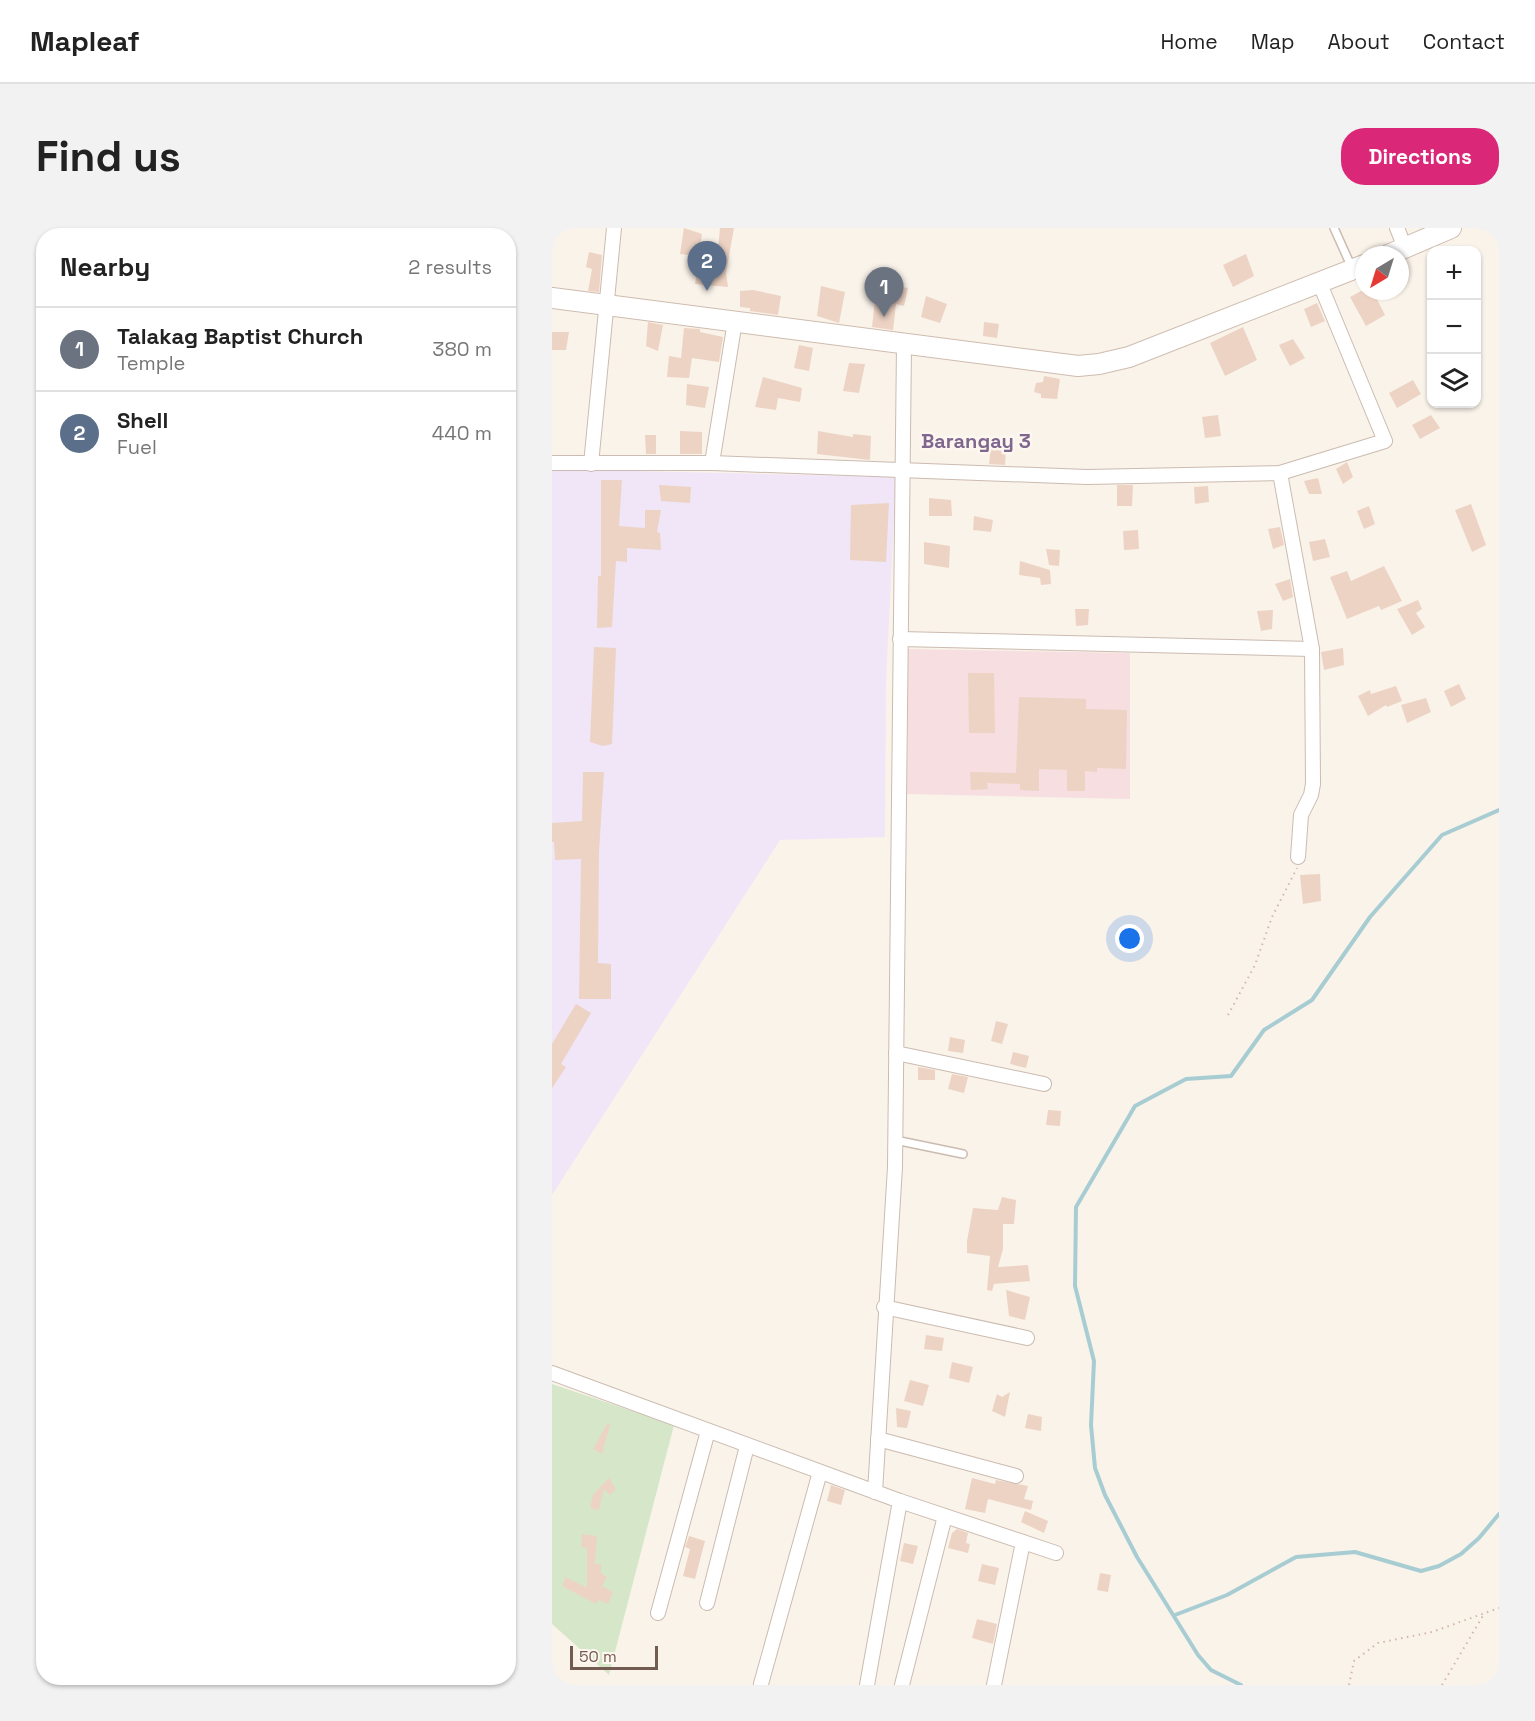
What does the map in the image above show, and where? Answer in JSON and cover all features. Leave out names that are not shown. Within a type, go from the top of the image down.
[{"type":"main road","points":[[1408,246],[1451,228]]},
{"type":"main road","points":[[552,298],[1050,364],[1099,364],[1200,331],[1355,269]]},
{"type":"street","points":[[591,464],[614,228]]},
{"type":"street","points":[[1396,246],[1397,228]]},
{"type":"street","points":[[552,463],[712,463],[903,468],[1086,477],[1280,473],[1384,441],[1320,284]]},
{"type":"street","points":[[712,463],[735,321]]},
{"type":"street","points":[[875,1492],[895,1140],[904,344]]},
{"type":"street","points":[[1280,473],[1312,649],[1313,784],[1311,795],[1301,815],[1298,857]]},
{"type":"street","points":[[900,639],[1312,649]]},
{"type":"street","points":[[896,1053],[1044,1084]]},
{"type":"street","points":[[884,1307],[1027,1338]]},
{"type":"street","points":[[552,1373],[900,1501],[1056,1553]]},
{"type":"street","points":[[658,1613],[708,1431]]},
{"type":"street","points":[[878,1439],[1016,1476]]},
{"type":"street","points":[[707,1603],[747,1446]]},
{"type":"street","points":[[761,1684],[820,1472]]},
{"type":"street","points":[[867,1685],[900,1501]]},
{"type":"street","points":[[902,1685],[945,1516]]},
{"type":"street","points":[[994,1685],[1023,1542]]},
{"type":"lane","points":[[1334,228],[1355,263]]},
{"type":"lane","points":[[895,1140],[963,1154]]},
{"type":"path","points":[[1228,1015],[1255,965],[1272,917],[1293,879],[1298,857]]},
{"type":"path","points":[[1349,1685],[1354,1661],[1378,1643],[1432,1632],[1499,1608]]},
{"type":"path","points":[[1442,1685],[1484,1614]]},
{"type":"shaded area","points":[[552,469],[896,477],[886,681],[885,837],[780,840],[552,1195]]},
{"type":"shaded area","points":[[908,649],[1130,653],[1130,799],[907,794]]},
{"type":"green space","points":[[552,1384],[674,1425],[609,1675],[552,1624]]},
{"type":"building","points":[[684,228],[702,234],[699,256],[680,254]]},
{"type":"building","points":[[720,228],[734,228],[726,273],[728,287],[695,284],[698,269],[716,271]]},
{"type":"building","points":[[589,252],[602,255],[599,292],[588,291],[592,269],[586,267]]},
{"type":"building","points":[[1246,254],[1254,276],[1233,287],[1223,265]]},
{"type":"building","points":[[877,283],[908,288],[904,306],[896,304],[893,330],[872,327]]},
{"type":"building","points":[[821,286],[845,292],[839,323],[817,316]]},
{"type":"building","points":[[753,290],[781,296],[778,315],[750,311],[750,308],[740,307],[740,291]]},
{"type":"building","points":[[1355,294],[1355,300],[1378,300],[1385,315],[1366,326],[1350,297]]},
{"type":"building","points":[[926,296],[947,304],[940,323],[921,317]]},
{"type":"building","points":[[1317,303],[1325,321],[1311,327],[1304,309]]},
{"type":"building","points":[[648,322],[663,325],[658,351],[646,346]]},
{"type":"building","points":[[984,322],[999,324],[997,338],[983,336]]},
{"type":"building","points":[[1243,327],[1257,360],[1225,376],[1210,343]]},
{"type":"building","points":[[684,328],[700,329],[700,332],[723,337],[719,362],[692,358],[689,378],[667,377],[669,356],[681,358]]},
{"type":"building","points":[[552,332],[569,332],[566,350],[552,350]]},
{"type":"building","points":[[1293,339],[1305,358],[1290,366],[1279,345]]},
{"type":"building","points":[[799,345],[813,348],[809,371],[794,368]]},
{"type":"building","points":[[849,363],[865,364],[859,393],[843,391]]},
{"type":"building","points":[[1044,376],[1060,379],[1057,399],[1041,398],[1041,394],[1034,392],[1036,383],[1043,382]]},
{"type":"building","points":[[763,377],[802,388],[800,402],[778,398],[776,410],[755,407]]},
{"type":"building","points":[[1413,380],[1421,394],[1397,408],[1389,393]]},
{"type":"building","points":[[687,384],[709,387],[705,408],[686,405]]},
{"type":"building","points":[[1218,415],[1221,436],[1205,438],[1202,417]]},
{"type":"building","points":[[1431,415],[1440,428],[1420,439],[1412,425]]},
{"type":"building","points":[[680,431],[702,432],[702,454],[680,454]]},
{"type":"building","points":[[818,431],[853,437],[853,434],[871,436],[870,460],[817,454]]},
{"type":"building","points":[[645,435],[656,435],[656,454],[646,454]]},
{"type":"building","points":[[991,446],[1006,448],[1005,465],[989,464]]},
{"type":"building","points":[[1347,462],[1353,477],[1343,484],[1336,469]]},
{"type":"building","points":[[1318,478],[1322,494],[1309,494],[1304,481]]},
{"type":"building","points":[[601,480],[622,480],[619,526],[645,528],[645,510],[661,510],[657,532],[660,533],[661,550],[627,548],[627,562],[616,561],[612,627],[597,628],[598,576],[601,576]]},
{"type":"building","points":[[659,485],[691,487],[690,503],[661,501]]},
{"type":"building","points":[[1117,485],[1133,485],[1132,506],[1117,506]]},
{"type":"building","points":[[1208,486],[1209,502],[1195,504],[1194,487]]},
{"type":"building","points":[[929,498],[951,500],[952,516],[929,516]]},
{"type":"building","points":[[889,503],[886,562],[850,560],[851,505]]},
{"type":"building","points":[[1471,504],[1486,545],[1472,552],[1455,510]]},
{"type":"building","points":[[1369,506],[1375,524],[1364,529],[1357,511]]},
{"type":"building","points":[[974,516],[993,520],[991,532],[973,530]]},
{"type":"building","points":[[1280,527],[1284,545],[1273,549],[1268,529]]},
{"type":"building","points":[[1138,530],[1139,549],[1124,550],[1123,531]]},
{"type":"building","points":[[1325,539],[1330,557],[1313,561],[1309,542]]},
{"type":"building","points":[[924,542],[950,546],[949,568],[924,564]]},
{"type":"building","points":[[1046,549],[1060,550],[1059,566],[1049,565]]},
{"type":"building","points":[[1020,561],[1050,570],[1051,584],[1041,585],[1040,578],[1019,575]]},
{"type":"building","points":[[1384,566],[1402,601],[1381,610],[1379,606],[1347,619],[1330,577],[1347,571],[1351,581]]},
{"type":"building","points":[[1290,579],[1293,597],[1283,601],[1275,584]]},
{"type":"building","points":[[1418,600],[1422,609],[1416,613],[1425,627],[1412,635],[1397,609]]},
{"type":"building","points":[[1075,609],[1089,609],[1088,625],[1076,626]]},
{"type":"building","points":[[1273,610],[1272,629],[1261,631],[1257,611]]},
{"type":"building","points":[[594,647],[616,648],[612,744],[603,746],[590,742]]},
{"type":"building","points":[[1343,648],[1344,665],[1324,670],[1321,652]]},
{"type":"building","points":[[968,673],[994,673],[995,733],[969,733]]},
{"type":"building","points":[[1459,684],[1466,699],[1451,707],[1444,691]]},
{"type":"building","points":[[1396,686],[1402,701],[1387,707],[1386,705],[1368,716],[1358,696],[1370,690],[1371,694]]},
{"type":"building","points":[[1019,697],[1086,699],[1086,709],[1127,710],[1126,769],[1097,768],[1097,772],[1085,771],[1085,791],[1067,791],[1067,770],[1039,769],[1039,791],[1020,790],[1020,784],[987,783],[988,789],[971,790],[970,772],[1016,773]]},
{"type":"building","points":[[1426,698],[1431,712],[1407,723],[1401,705]]},
{"type":"building","points":[[583,772],[604,772],[599,852],[598,963],[611,964],[611,999],[579,999],[581,859],[555,860],[554,842],[552,842],[552,823],[582,821]]},
{"type":"building","points":[[1320,874],[1321,901],[1303,904],[1300,875]]},
{"type":"building","points":[[576,1004],[591,1013],[561,1064],[566,1067],[552,1088],[552,1044]]},
{"type":"building","points":[[996,1021],[1008,1024],[1002,1044],[991,1041]]},
{"type":"building","points":[[950,1037],[965,1040],[963,1053],[948,1051]]},
{"type":"building","points":[[1013,1052],[1029,1056],[1026,1068],[1010,1064]]},
{"type":"building","points":[[918,1067],[935,1070],[935,1080],[918,1080]]},
{"type":"building","points":[[952,1074],[968,1077],[964,1093],[948,1089]]},
{"type":"building","points":[[1048,1110],[1061,1111],[1060,1126],[1046,1125]]},
{"type":"building","points":[[1002,1197],[1016,1200],[1014,1224],[1003,1224],[1003,1249],[998,1267],[1028,1265],[1030,1281],[994,1284],[992,1291],[987,1290],[990,1256],[967,1253],[967,1241],[973,1208],[998,1210]]},
{"type":"building","points":[[1006,1290],[1030,1297],[1025,1320],[1009,1316]]},
{"type":"building","points":[[926,1335],[944,1338],[942,1351],[924,1349]]},
{"type":"building","points":[[952,1362],[973,1367],[969,1383],[949,1378]]},
{"type":"building","points":[[910,1380],[929,1385],[923,1406],[904,1401]]},
{"type":"building","points":[[1010,1392],[1005,1417],[992,1411],[997,1394],[1002,1397]]},
{"type":"building","points":[[896,1408],[911,1411],[907,1428],[897,1427]]},
{"type":"building","points":[[1028,1414],[1042,1417],[1041,1431],[1025,1428]]},
{"type":"building","points":[[607,1424],[610,1425],[602,1454],[593,1449]]},
{"type":"building","points":[[609,1478],[616,1489],[610,1495],[604,1489],[599,1510],[590,1508],[593,1495]]},
{"type":"building","points":[[972,1478],[995,1484],[996,1480],[1028,1486],[1024,1499],[1033,1501],[1031,1510],[988,1499],[985,1513],[965,1509]]},
{"type":"building","points":[[831,1485],[845,1490],[841,1505],[827,1501]]},
{"type":"building","points":[[1025,1511],[1048,1521],[1044,1533],[1021,1522]]},
{"type":"building","points":[[957,1529],[968,1533],[966,1543],[970,1544],[968,1553],[948,1548],[952,1533]]},
{"type":"building","points":[[582,1534],[597,1536],[595,1564],[601,1564],[601,1573],[607,1577],[602,1586],[613,1592],[608,1604],[599,1600],[596,1604],[562,1586],[566,1577],[587,1588],[587,1548],[581,1547]]},
{"type":"building","points":[[689,1536],[705,1541],[695,1579],[683,1576],[690,1549],[685,1547]]},
{"type":"building","points":[[904,1543],[918,1546],[913,1564],[900,1561]]},
{"type":"building","points":[[982,1564],[999,1568],[995,1585],[978,1581]]},
{"type":"building","points":[[1100,1573],[1111,1575],[1108,1592],[1097,1590]]},
{"type":"building","points":[[977,1619],[997,1624],[993,1644],[972,1638]]},
{"type":"waterway","points":[[1241,1685],[1211,1670],[1198,1655],[1137,1557],[1105,1495],[1095,1468],[1091,1425],[1094,1361],[1075,1286],[1076,1207],[1135,1106],[1186,1079],[1231,1076],[1264,1030],[1312,1000],[1370,917],[1442,835],[1499,810]]},
{"type":"waterway","points":[[1175,1615],[1227,1595],[1296,1557],[1355,1552],[1421,1571],[1439,1566],[1461,1554],[1479,1538],[1499,1514]]},
{"type":"place","name":"Shell","points":[[707,291]]},
{"type":"place","name":"Talakag Baptist Church","points":[[884,317]]},
{"type":"district","name":"Barangay 3","points":[[976,441]]}]
